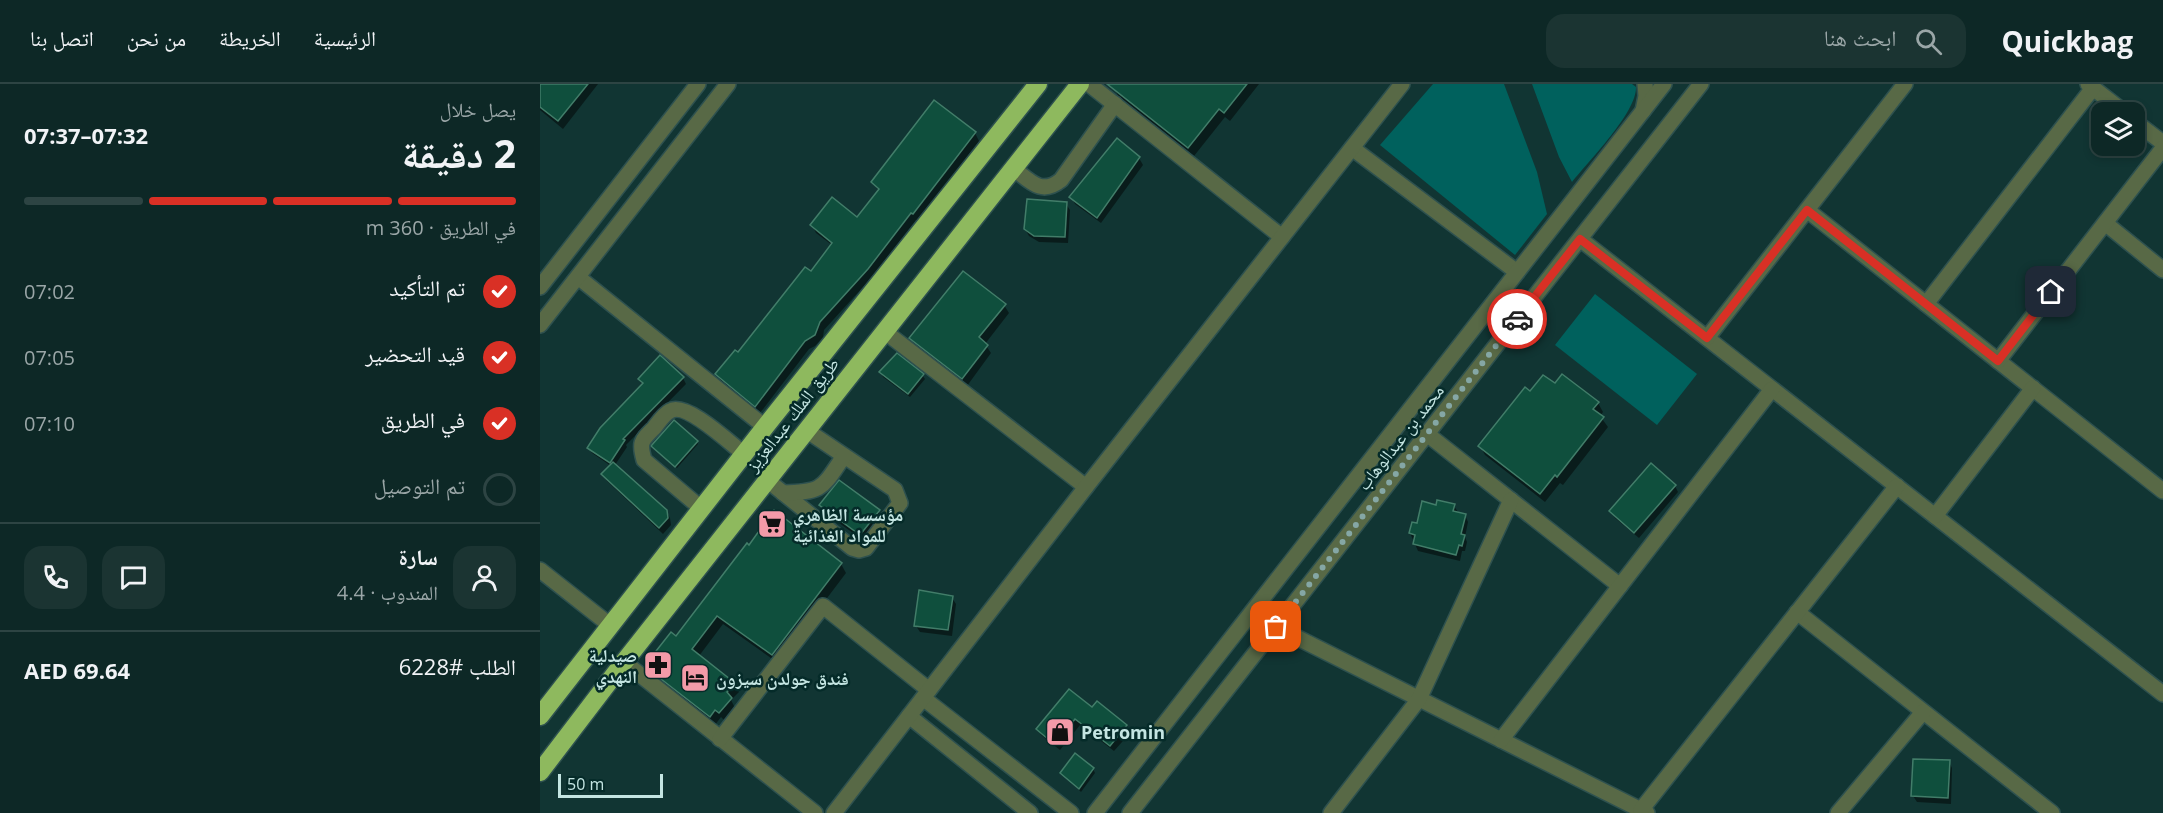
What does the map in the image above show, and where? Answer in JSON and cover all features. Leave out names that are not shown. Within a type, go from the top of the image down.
[{"type":"highway","name":"طريق الملك عبدالعزيز","points":[[540,716],[765,427],[1038,84]]},
{"type":"highway","name":"طريق الملك عبدالعزيز","points":[[540,772],[806,430],[1080,84]]},
{"type":"street","points":[[540,287],[698,84]]},
{"type":"street","points":[[540,325],[728,84]]},
{"type":"street","points":[[1089,84],[1282,237]]},
{"type":"street","points":[[834,813],[1402,84]]},
{"type":"street","points":[[1643,111],[1646,96],[1645,84]]},
{"type":"street","name":"محمد بن عبدالوهاب","points":[[1095,813],[1664,84]]},
{"type":"street","name":"محمد بن عبدالوهاب","points":[[1130,813],[1701,84]]},
{"type":"street","points":[[1707,338],[1905,84]]},
{"type":"street","points":[[1926,304],[2090,86],[2111,102]]},
{"type":"street","points":[[1013,168],[1035,185],[1044,188],[1053,186],[1062,180],[1115,104]]},
{"type":"street","points":[[1998,361],[2163,146],[2145,130]]},
{"type":"street","points":[[1352,148],[1517,272]]},
{"type":"street","points":[[1807,210],[2163,491]]},
{"type":"street","points":[[2104,223],[2163,270]]},
{"type":"street","points":[[1580,239],[2161,689]]},
{"type":"street","points":[[578,277],[765,427]]},
{"type":"street","points":[[884,331],[1086,487]]},
{"type":"street","points":[[1935,516],[2033,388]]},
{"type":"street","points":[[1502,740],[1772,389]]},
{"type":"street","points":[[702,509],[644,460],[641,449],[642,440],[671,410],[681,409],[695,416],[744,454]]},
{"type":"street","points":[[767,480],[852,548],[859,550],[866,548],[900,503],[895,490],[806,430]]},
{"type":"street","points":[[1427,434],[1620,586]]},
{"type":"street","points":[[783,493],[808,492],[821,487],[844,456]]},
{"type":"street","points":[[1276,627],[1644,811],[1897,486]]},
{"type":"street","points":[[1331,813],[1419,699],[1511,500]]},
{"type":"street","points":[[540,570],[611,626]]},
{"type":"street","points":[[720,739],[823,606],[1071,813]]},
{"type":"street","points":[[1797,612],[2052,813]]},
{"type":"street","points":[[624,662],[815,813]]},
{"type":"street","points":[[1838,813],[1923,712]]},
{"type":"street","points":[[909,716],[1030,813]]},
{"type":"shaded area","points":[[1433,84],[1504,84],[1537,172],[1547,214],[1515,255],[1380,145]]},
{"type":"shaded area","points":[[1532,84],[1632,84],[1636,87],[1629,109],[1621,123],[1572,182],[1559,157]]},
{"type":"shaded area","points":[[1595,294],[1697,374],[1657,425],[1555,345]]},
{"type":"building","points":[[540,84],[588,84],[558,121],[540,107]]},
{"type":"building","points":[[1107,84],[1247,84],[1224,113],[1219,109],[1188,148]]},
{"type":"building","points":[[934,100],[976,132],[868,269],[820,322],[815,335],[805,341],[755,407],[715,374],[735,350],[738,352],[805,267],[811,271],[832,243],[810,225],[832,197],[857,217],[879,189],[871,182]]},
{"type":"building","points":[[1117,138],[1140,157],[1097,218],[1069,197]]},
{"type":"building","points":[[1027,199],[1067,202],[1065,237],[1034,236],[1024,229]]},
{"type":"building","points":[[963,271],[1006,304],[979,337],[988,345],[962,379],[909,338]]},
{"type":"building","points":[[897,353],[924,374],[908,394],[879,372]]},
{"type":"building","points":[[660,355],[684,377],[623,439],[625,440],[610,463],[587,448],[600,428],[643,383],[638,379]]},
{"type":"building","points":[[1562,374],[1599,402],[1593,409],[1604,417],[1557,477],[1555,475],[1540,494],[1478,446],[1525,387],[1530,391],[1543,375],[1555,383]]},
{"type":"building","points":[[674,420],[698,441],[675,467],[651,446]]},
{"type":"building","points":[[613,462],[667,510],[668,518],[659,528],[601,474]]},
{"type":"building","points":[[1651,463],[1676,485],[1634,533],[1609,511]]},
{"type":"building","points":[[839,480],[880,510],[860,535],[819,505]]},
{"type":"building","points":[[1437,500],[1455,504],[1453,511],[1466,514],[1461,534],[1465,535],[1456,555],[1413,544],[1415,535],[1409,533],[1412,522],[1417,523],[1422,501],[1436,505]]},
{"type":"building","points":[[774,510],[842,563],[772,655],[717,616],[692,649],[735,683],[727,692],[732,698],[719,713],[715,710],[710,717],[652,672],[649,660],[671,632],[676,636]]},
{"type":"building","points":[[919,590],[953,596],[948,630],[914,626]]},
{"type":"building","points":[[1069,689],[1092,707],[1097,701],[1127,725],[1110,746],[1075,719],[1055,745],[1036,729]]},
{"type":"building","points":[[1075,753],[1094,768],[1079,789],[1060,773]]},
{"type":"building","points":[[1913,759],[1950,760],[1948,798],[1911,796]]},
{"type":"way so far","points":[[1276,627],[1517,319]]},
{"type":"place","name":"مؤسسة الظاهري للمواد الغذائية","points":[[772,524]]},
{"type":"place","name":"صيدلية النهدي","points":[[658,665]]},
{"type":"place","name":"فندق جولدن سيزون","points":[[695,678]]},
{"type":"place","name":"Petromin","points":[[1060,732]]},
{"type":"route","points":[[1517,319],[1580,239],[1707,338],[1807,210],[1998,361],[2051,292]]}]
